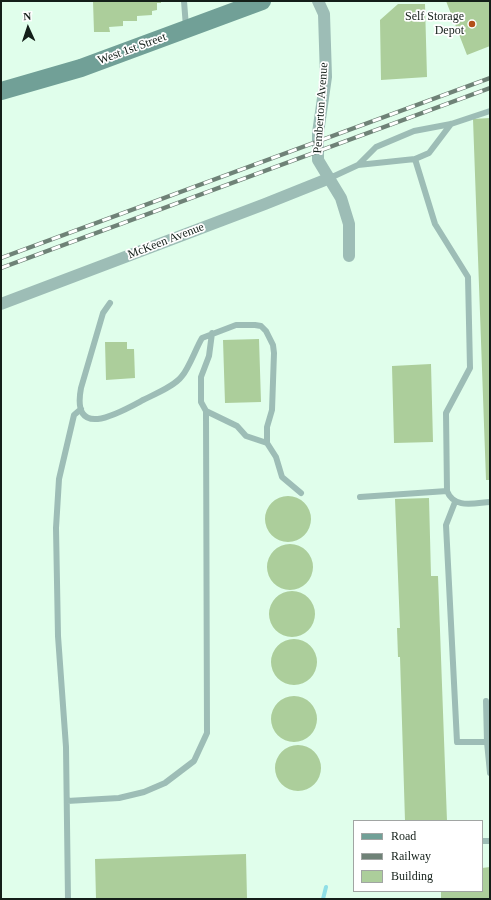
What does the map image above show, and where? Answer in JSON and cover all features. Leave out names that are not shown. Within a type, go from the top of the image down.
[{"type":"street","name":"West 1st Street","points":[[1,91],[81,68],[262,1]]},
{"type":"street","name":"Pemberton Avenue","points":[[318,1],[324,14],[326,77],[318,132],[318,160],[341,198],[349,224],[349,256]]},
{"type":"street","name":"McKeen Avenue","points":[[1,304],[330,178]]},
{"type":"lane","points":[[184,1],[186,29]]},
{"type":"lane","points":[[358,165],[376,147],[414,131],[452,124],[490,111]]},
{"type":"lane","points":[[330,178],[358,165],[415,159],[429,153],[452,124]]},
{"type":"lane","points":[[415,159],[435,224],[468,277],[470,368],[446,413],[447,491],[450,499],[455,502],[464,504],[490,502]]},
{"type":"lane","points":[[110,303],[103,313],[81,388],[79,400],[81,409],[87,418],[96,421],[113,417],[162,390],[182,377],[202,338],[236,325],[255,324],[264,329],[273,345],[272,410],[267,427],[267,443],[276,457],[282,477],[301,493]]},
{"type":"lane","points":[[212,333],[209,356],[201,378],[201,402],[206,410],[237,426],[246,436],[267,443]]},
{"type":"lane","points":[[68,899],[66,747],[58,636],[56,528],[59,479],[74,415],[81,409]]},
{"type":"lane","points":[[67,801],[119,798],[144,792],[165,783],[194,761],[207,733],[206,410]]},
{"type":"lane","points":[[360,497],[447,491]]},
{"type":"lane","points":[[455,502],[446,525],[457,742],[487,742]]},
{"type":"lane","points":[[486,701],[487,742],[490,773]]},
{"type":"building","points":[[93,1],[161,1],[161,3],[157,3],[157,10],[152,11],[152,15],[137,16],[137,21],[123,21],[123,26],[109,27],[110,32],[94,32]]},
{"type":"building","name":"Self Storage Depot","points":[[446,1],[490,1],[490,46],[467,55]]},
{"type":"building","points":[[398,4],[425,4],[427,77],[381,80],[380,20]]},
{"type":"building","points":[[490,118],[490,480],[486,480],[473,119]]},
{"type":"building","points":[[259,339],[261,402],[225,403],[223,340]]},
{"type":"building","points":[[105,342],[127,342],[127,349],[134,349],[135,378],[106,380]]},
{"type":"building","points":[[431,364],[433,442],[394,443],[392,366]]},
{"type":"building","points":[[293,496],[305,502],[310,510],[310,528],[305,536],[297,541],[283,542],[271,536],[266,528],[265,514],[271,502],[279,497]]},
{"type":"building","points":[[429,498],[431,576],[438,576],[447,820],[405,820],[400,657],[398,657],[397,628],[400,628],[395,499]]},
{"type":"building","points":[[295,544],[307,550],[312,558],[312,576],[307,584],[299,589],[285,590],[273,584],[268,576],[267,562],[273,550],[281,545]]},
{"type":"building","points":[[297,591],[309,597],[314,605],[314,623],[309,631],[301,636],[287,637],[275,631],[270,623],[269,609],[275,597],[283,592]]},
{"type":"building","points":[[299,639],[311,645],[316,653],[316,671],[311,679],[303,684],[289,685],[277,679],[272,671],[271,657],[277,645],[285,640]]},
{"type":"building","points":[[299,696],[311,702],[316,710],[316,728],[311,736],[303,741],[289,742],[277,736],[272,728],[271,714],[277,702],[285,697]]},
{"type":"building","points":[[303,745],[315,751],[320,759],[320,777],[315,785],[307,790],[293,791],[281,785],[276,777],[275,763],[281,751],[289,746]]},
{"type":"building","points":[[246,854],[247,899],[96,899],[95,859]]},
{"type":"building","points":[[490,867],[490,899],[441,899],[441,892],[483,892],[483,868]]},
{"type":"waterway","points":[[323,899],[326,887]]},
{"type":"railway","points":[[1,258],[490,78]]},
{"type":"railway","points":[[1,268],[490,88]]},
{"type":"place","name":"Self Storage Depot","points":[[472,24]]}]
